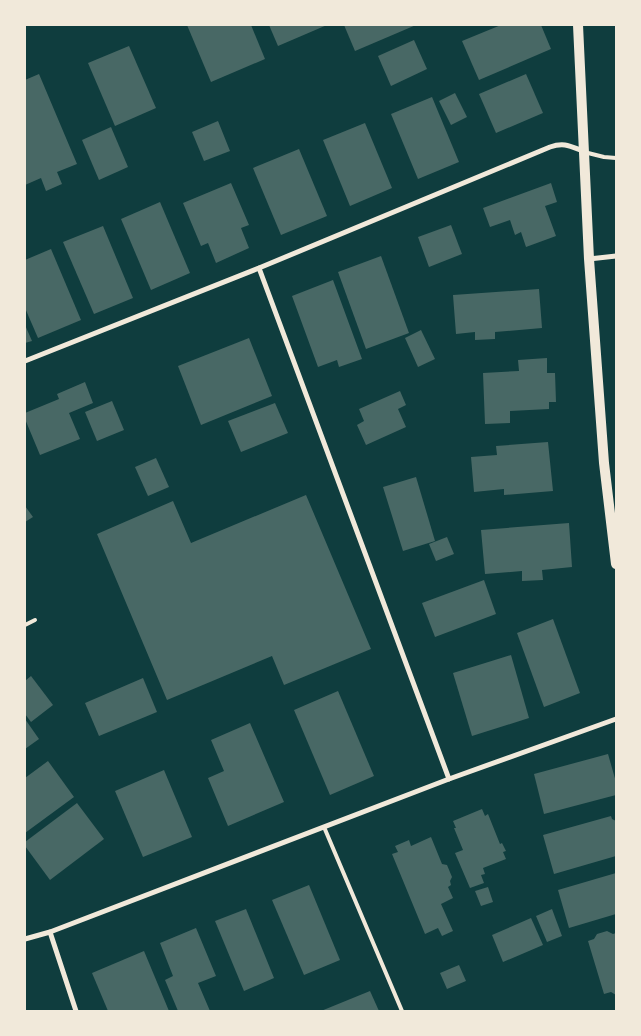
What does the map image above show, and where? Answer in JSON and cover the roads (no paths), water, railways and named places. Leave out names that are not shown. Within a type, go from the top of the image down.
[{"type":"main road","points":[[578,25],[588,260],[604,463],[616,564]]},
{"type":"street","points":[[25,361],[259,268],[550,147],[560,144],[572,146],[584,152]]},
{"type":"street","points":[[588,260],[616,256]]},
{"type":"street","points":[[259,268],[450,779]]},
{"type":"street","points":[[25,939],[50,932],[450,779],[616,719]]},
{"type":"street","points":[[50,932],[76,1011]]},
{"type":"lane","points":[[584,152],[616,158]]},
{"type":"lane","points":[[25,625],[35,620]]},
{"type":"lane","points":[[324,827],[402,1011]]}]
